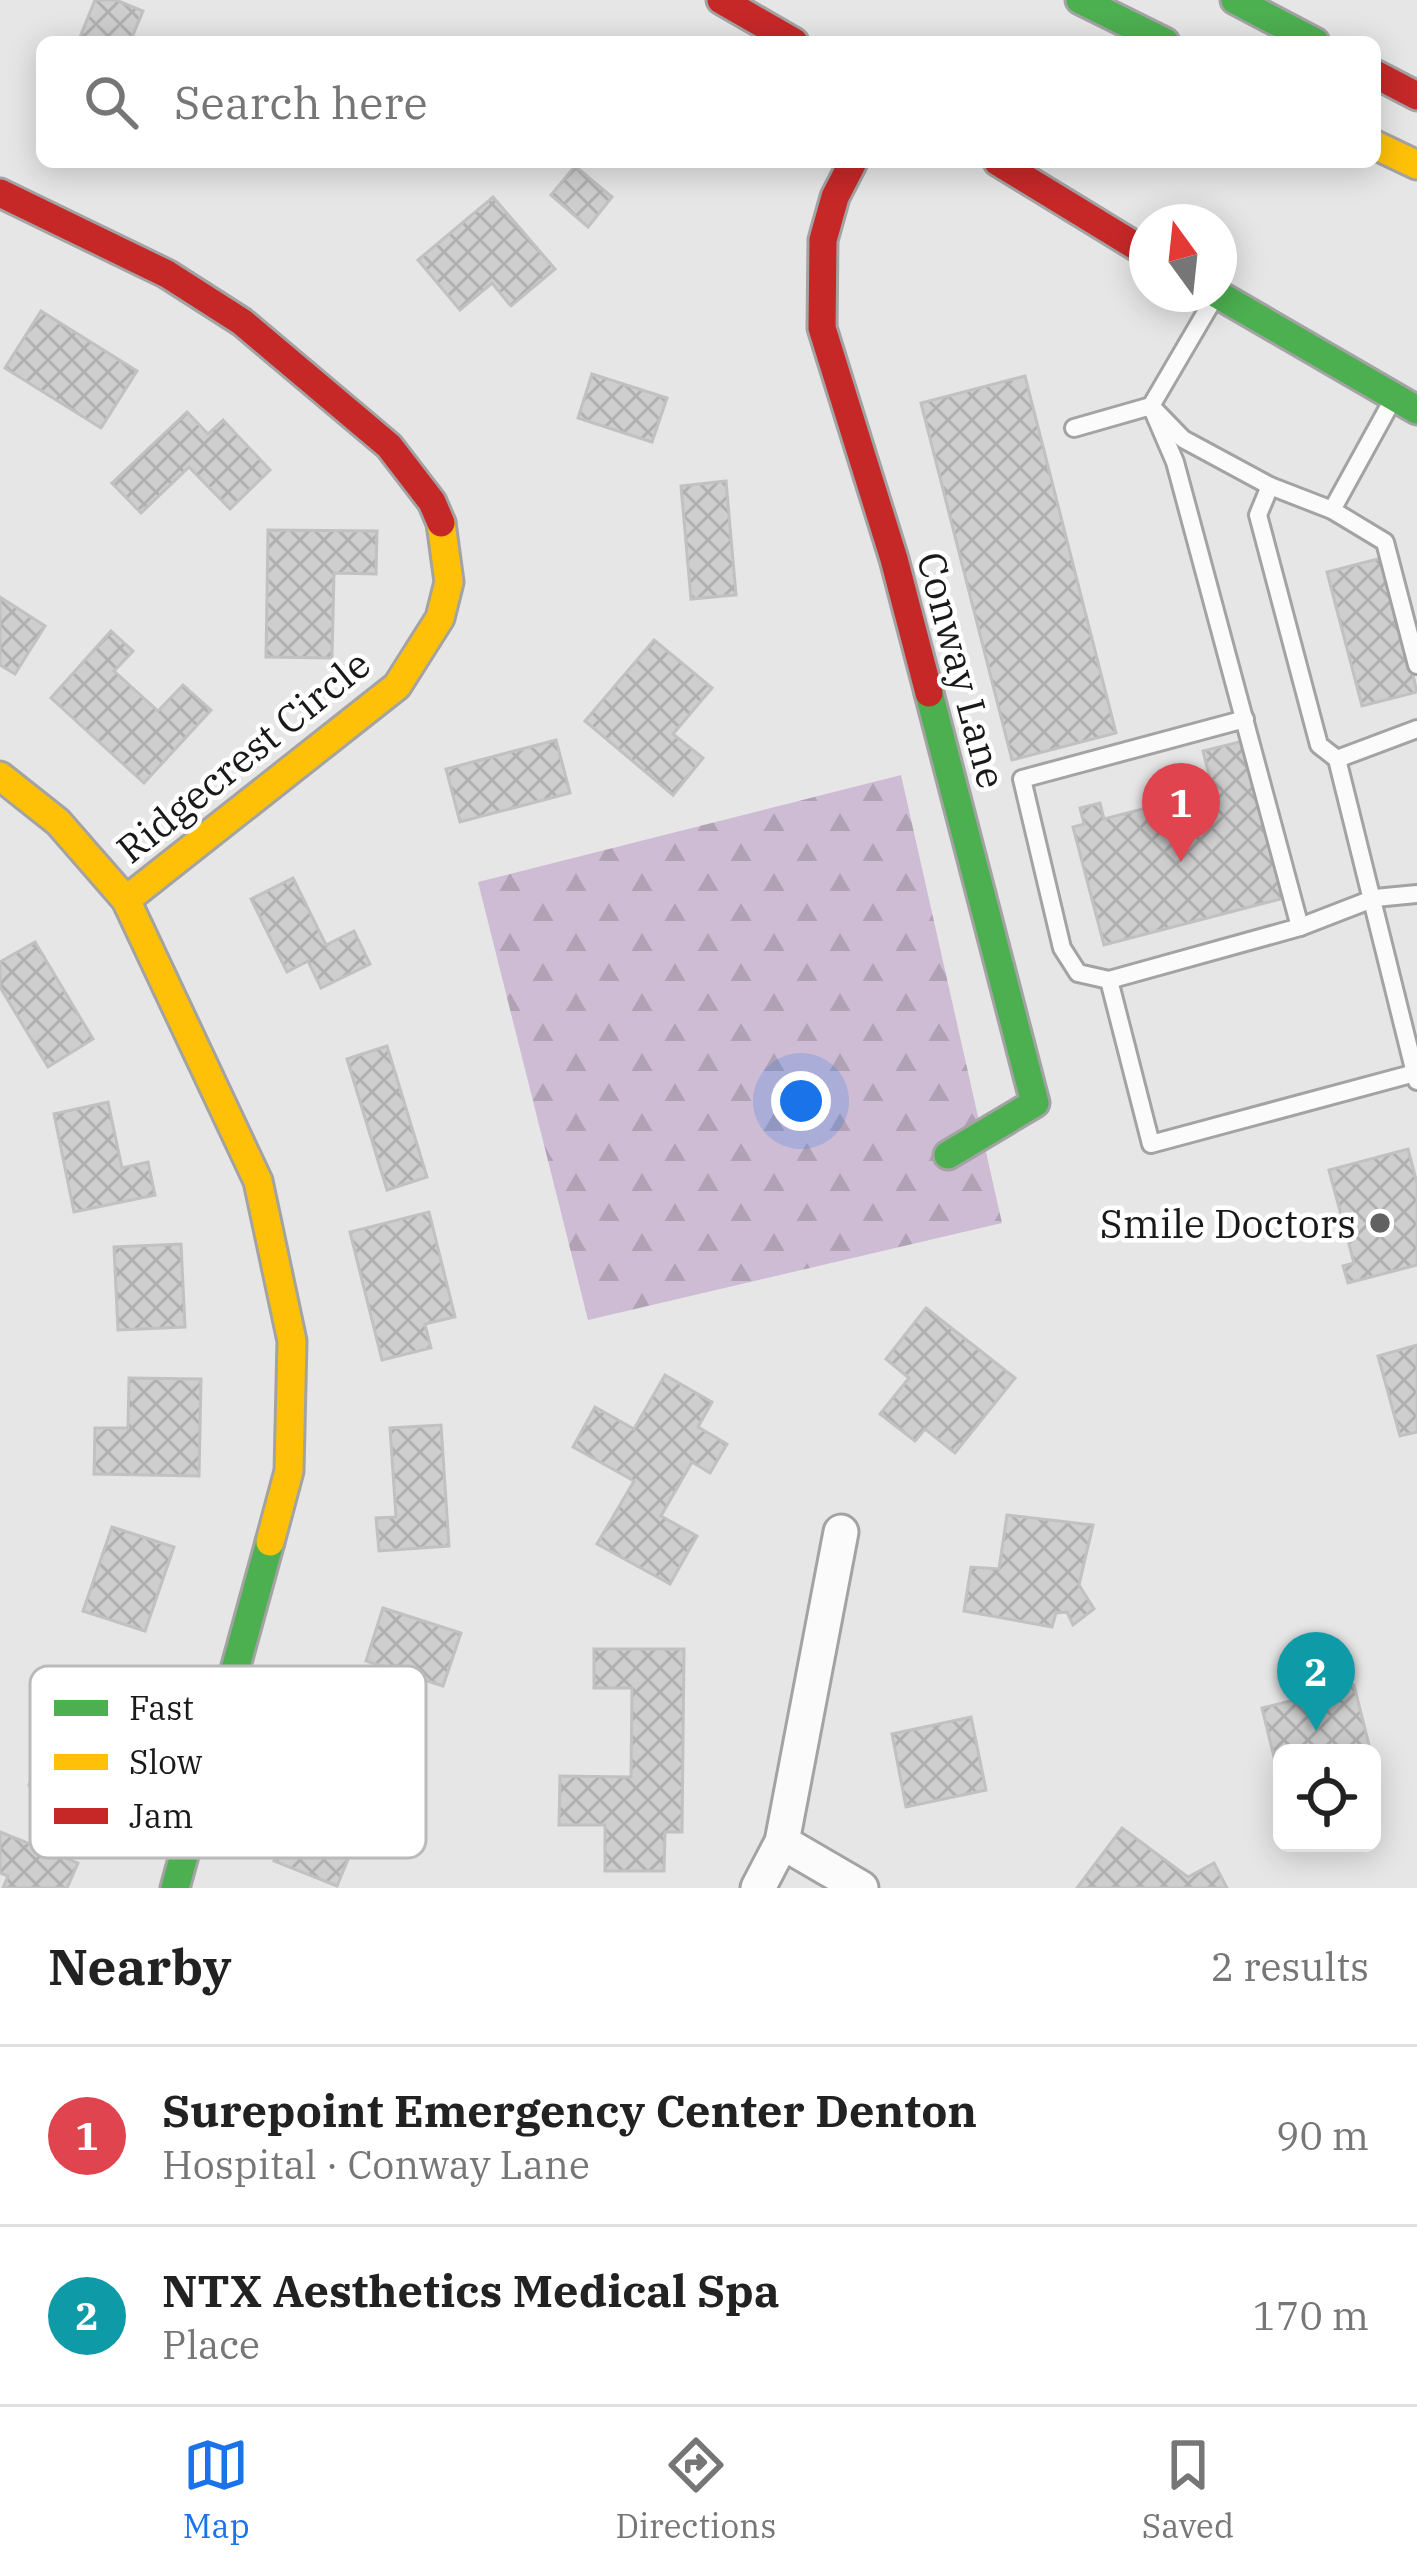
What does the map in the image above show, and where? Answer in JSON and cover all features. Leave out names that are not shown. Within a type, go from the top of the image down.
[{"type":"main road","points":[[721,0],[784,36]]},
{"type":"main road","points":[[1080,0],[1153,36]]},
{"type":"main road","points":[[1235,0],[1304,36]]},
{"type":"main road","points":[[1381,77],[1417,96]]},
{"type":"main road","points":[[1381,148],[1417,165]]},
{"type":"main road","name":"Conway Lane","points":[[850,168],[835,196],[823,240],[822,328],[894,559],[1035,1103],[948,1155]]},
{"type":"main road","points":[[1008,168],[1129,243]]},
{"type":"main road","name":"Ridgecrest Circle","points":[[0,194],[167,274],[242,322],[389,446],[433,502],[447,538],[449,582],[440,618],[397,686],[126,900]]},
{"type":"main road","points":[[1237,305],[1410,399]]},
{"type":"main road","name":"Ridgecrest Circle","points":[[0,776],[58,822],[126,900],[259,1180],[292,1341],[289,1472],[236,1666]]},
{"type":"main road","name":"Ridgecrest Circle","points":[[175,1888],[183,1858]]},
{"type":"street","points":[[758,1888],[782,1842],[842,1532]]},
{"type":"street","points":[[782,1842],[861,1888]]},
{"type":"lane","points":[[1074,428],[1151,406],[1206,312]]},
{"type":"lane","points":[[1332,510],[1410,399]]},
{"type":"lane","points":[[1151,406],[1183,439],[1270,486],[1332,510],[1384,542],[1417,665]]},
{"type":"lane","points":[[1151,406],[1175,462],[1300,927]]},
{"type":"lane","points":[[1108,980],[1151,1144],[1416,1077],[1337,759],[1318,745],[1258,515],[1270,486]]},
{"type":"lane","points":[[1246,718],[1022,779],[1063,948],[1078,973],[1108,980],[1300,927],[1375,898],[1417,893]]},
{"type":"lane","points":[[1337,759],[1417,729]]},
{"type":"green space","points":[[901,775],[1002,1223],[588,1320],[478,882]]},
{"type":"building","points":[[95,0],[116,0],[143,11],[133,36],[80,36]]},
{"type":"building","points":[[577,168],[612,197],[588,227],[551,195]]},
{"type":"building","points":[[493,197],[555,269],[511,306],[492,283],[460,310],[418,260]]},
{"type":"building","points":[[41,311],[137,371],[101,428],[5,368]]},
{"type":"building","points":[[592,374],[667,398],[652,442],[578,418]]},
{"type":"building","points":[[1025,376],[1116,733],[1012,760],[921,403]]},
{"type":"building","points":[[187,412],[208,434],[223,420],[270,470],[230,509],[189,467],[141,513],[112,483]]},
{"type":"building","points":[[726,481],[736,595],[691,599],[681,486]]},
{"type":"building","points":[[268,530],[377,531],[376,574],[334,573],[332,658],[266,657]]},
{"type":"building","points":[[1385,557],[1417,692],[1362,706],[1327,572]]},
{"type":"building","points":[[0,597],[45,626],[15,674],[0,665]]},
{"type":"building","points":[[111,631],[133,651],[114,671],[158,711],[183,685],[211,710],[144,783],[51,698]]},
{"type":"building","points":[[654,640],[712,688],[673,734],[703,758],[673,795],[585,721]]},
{"type":"building","points":[[556,740],[570,793],[460,822],[446,769]]},
{"type":"building","points":[[1247,740],[1288,897],[1104,945],[1073,827],[1084,824],[1080,808],[1100,803],[1104,819],[1213,791],[1203,751]]},
{"type":"building","points":[[293,878],[326,945],[354,931],[370,964],[321,988],[308,961],[287,972],[251,899]]},
{"type":"building","points":[[35,942],[93,1039],[48,1067],[0,987],[0,962]]},
{"type":"building","points":[[387,1046],[427,1177],[387,1190],[347,1059]]},
{"type":"building","points":[[108,1102],[122,1168],[148,1162],[155,1195],[74,1212],[54,1114]]},
{"type":"building","name":"Smile Doctors","points":[[1408,1149],[1417,1183],[1417,1265],[1348,1283],[1343,1266],[1354,1263],[1329,1170]]},
{"type":"building","points":[[429,1212],[455,1317],[425,1324],[431,1348],[382,1360],[350,1232]]},
{"type":"building","points":[[181,1244],[185,1327],[118,1330],[114,1247]]},
{"type":"building","points":[[926,1308],[1015,1378],[955,1453],[925,1429],[915,1441],[880,1414],[909,1378],[886,1359]]},
{"type":"building","points":[[1417,1345],[1417,1432],[1400,1436],[1378,1356]]},
{"type":"building","points":[[665,1375],[712,1402],[698,1427],[727,1444],[710,1473],[692,1462],[661,1516],[697,1536],[670,1584],[597,1544],[634,1481],[573,1447],[595,1407],[634,1429]]},
{"type":"building","points":[[129,1378],[201,1379],[199,1476],[94,1474],[95,1428],[128,1428]]},
{"type":"building","points":[[441,1425],[449,1546],[379,1551],[376,1518],[396,1517],[390,1428]]},
{"type":"building","points":[[1007,1515],[1093,1525],[1079,1585],[1094,1609],[1073,1625],[1067,1612],[1056,1613],[1052,1627],[964,1611],[971,1567],[999,1569]]},
{"type":"building","points":[[112,1527],[174,1547],[145,1631],[83,1611]]},
{"type":"building","points":[[383,1608],[461,1633],[443,1686],[426,1680],[426,1666],[381,1666],[366,1661]]},
{"type":"building","points":[[594,1649],[684,1649],[682,1832],[665,1832],[664,1871],[605,1871],[605,1825],[559,1825],[560,1776],[631,1777],[632,1688],[594,1688]]},
{"type":"building","points":[[1354,1685],[1369,1744],[1273,1744],[1273,1753],[1262,1708]]},
{"type":"building","points":[[971,1717],[986,1790],[906,1807],[892,1734]]},
{"type":"building","points":[[1122,1828],[1188,1877],[1214,1863],[1227,1888],[1077,1888]]},
{"type":"building","points":[[0,1832],[30,1844],[30,1858],[65,1858],[78,1863],[67,1888],[3,1888],[8,1876],[0,1873]]},
{"type":"building","points":[[275,1858],[348,1858],[337,1886]]},
{"type":"traffic: fast","points":[[1080,0],[1153,36]]},
{"type":"traffic: fast","points":[[1235,0],[1304,36]]},
{"type":"traffic: fast","points":[[1237,306],[1417,410]]},
{"type":"traffic: fast","points":[[929,693],[1035,1103],[948,1155]]},
{"type":"traffic: fast","points":[[236,1666],[270,1542]]},
{"type":"traffic: fast","points":[[175,1888],[183,1858]]},
{"type":"traffic: slow","points":[[1381,148],[1417,165]]},
{"type":"traffic: slow","points":[[126,900],[397,686],[440,618],[449,582],[441,523]]},
{"type":"traffic: slow","points":[[0,776],[58,822],[126,900],[258,1181],[292,1341],[289,1471],[270,1542]]},
{"type":"traffic: jam","points":[[721,0],[784,36]]},
{"type":"traffic: jam","points":[[1381,77],[1417,96]]},
{"type":"traffic: jam","points":[[850,168],[835,197],[823,240],[822,328],[894,559],[929,693]]},
{"type":"traffic: jam","points":[[1008,168],[1129,242]]},
{"type":"traffic: jam","points":[[0,193],[167,274],[242,322],[389,446],[432,502],[441,523]]},
{"type":"place","name":"Surepoint Emergency Center Denton","points":[[1181,862]]},
{"type":"place","name":"Smile Doctors","points":[[1380,1223]]},
{"type":"place","name":"NTX Aesthetics Medical Spa","points":[[1316,1731]]}]
